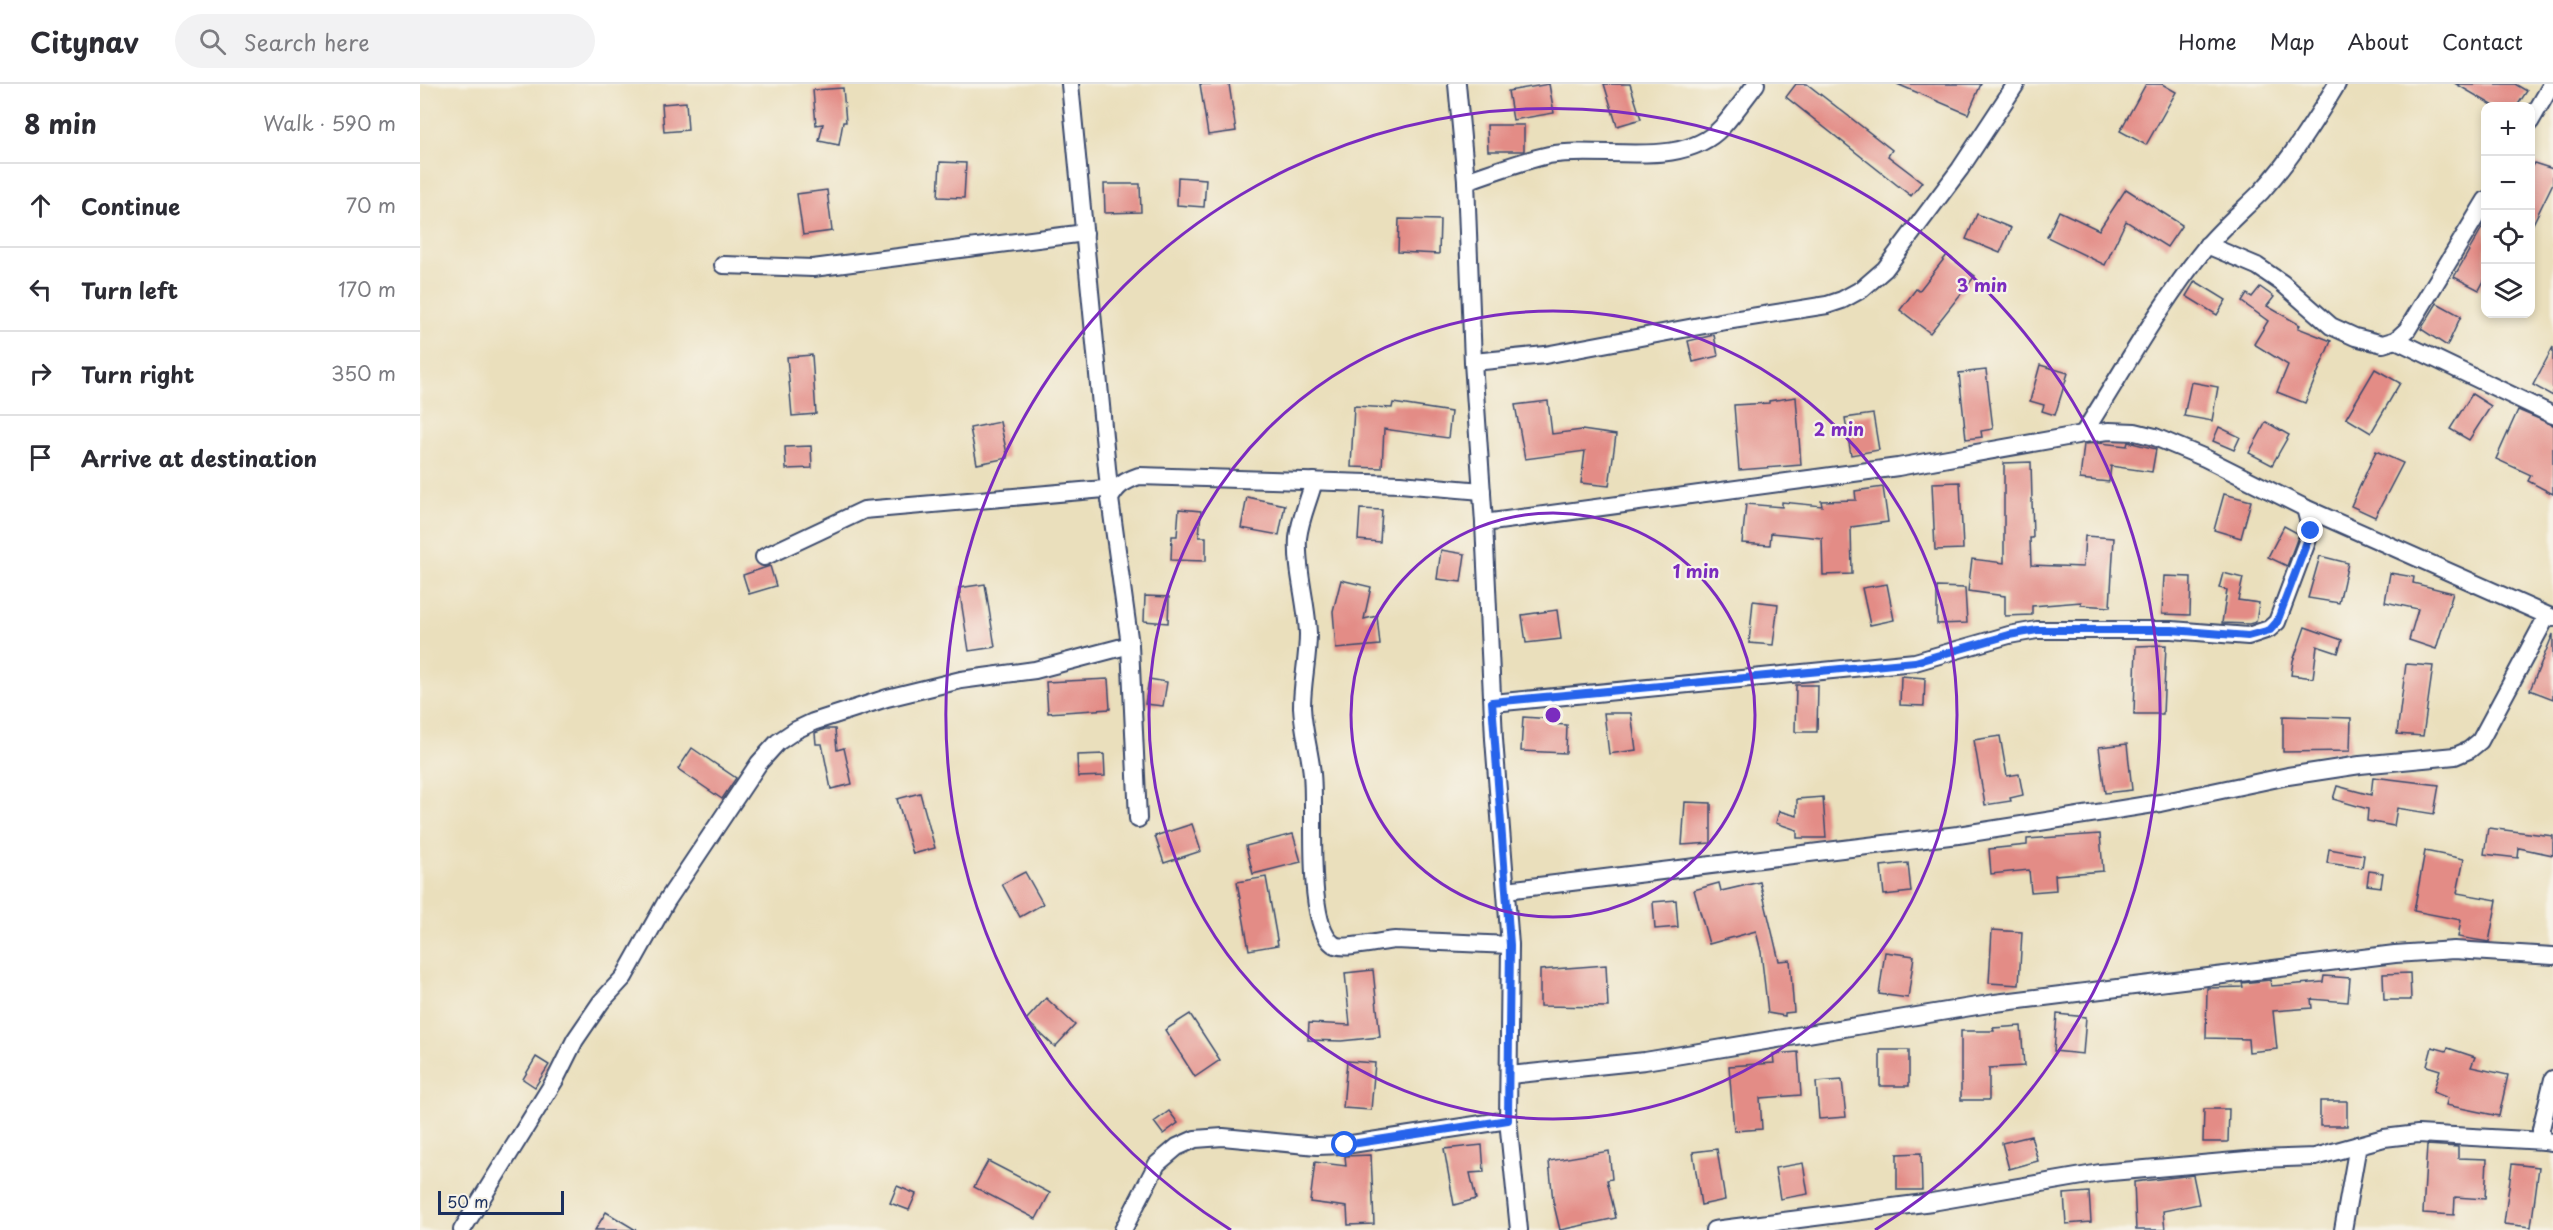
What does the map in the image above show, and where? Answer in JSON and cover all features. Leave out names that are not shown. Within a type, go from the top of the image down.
[{"type":"street","points":[[1070,84],[1130,645],[1138,819]]},
{"type":"street","points":[[1457,84],[1466,181],[1473,362],[1484,523],[1492,702],[1510,945],[1508,1120],[1519,1230]]},
{"type":"street","points":[[1466,181],[1550,155],[1666,153],[1688,147],[1706,140],[1721,128],[1756,84]]},
{"type":"street","points":[[1473,362],[1545,355],[1602,346],[1726,321],[1827,305],[1842,300],[1862,289],[1885,269],[1960,169],[2016,84]]},
{"type":"street","points":[[2083,434],[2148,327],[2207,245],[2262,190],[2303,142],[2337,84]]},
{"type":"street","points":[[2535,113],[2552,84]]},
{"type":"street","points":[[2207,245],[2257,266],[2297,295],[2331,326],[2355,337],[2383,344],[2396,340],[2407,330],[2481,208]]},
{"type":"street","points":[[723,266],[813,268],[1085,233]]},
{"type":"street","points":[[2396,340],[2553,415]]},
{"type":"street","points":[[1484,523],[1898,467],[2083,434],[2109,431],[2135,432],[2155,436],[2205,458],[2305,508],[2550,617],[2480,741],[2469,750],[2455,756],[2360,765],[2288,776],[2160,803],[1958,836],[1506,891]]},
{"type":"street","points":[[764,557],[864,510],[1112,492],[1126,480],[1139,476],[1400,484],[1482,491]]},
{"type":"street","points":[[1314,481],[1298,538],[1308,632],[1302,709],[1312,776],[1317,914],[1325,934],[1332,944],[1343,948],[1386,941],[1510,945]]},
{"type":"street","points":[[1492,702],[1915,662],[2009,635],[2037,630],[2172,630],[2248,636],[2260,634],[2270,630],[2277,622],[2307,545],[2311,531],[2305,508]]},
{"type":"street","points":[[462,1230],[555,1080],[575,1040],[601,1002],[624,977],[666,902],[759,763],[778,742],[813,722],[887,698],[961,680],[1035,670],[1130,645]]},
{"type":"street","points":[[1510,1075],[1646,1061],[1995,1003],[2405,953],[2454,950],[2553,956]]},
{"type":"street","points":[[2549,1142],[2541,1137],[2541,1129],[2553,1079]]},
{"type":"street","points":[[1122,1230],[1157,1164],[1177,1147],[1195,1139],[1223,1137],[1317,1146],[1345,1145],[1508,1120]]},
{"type":"street","points":[[1713,1230],[1932,1202],[2100,1173],[2258,1159],[2307,1158],[2384,1137],[2418,1134],[2549,1142]]},
{"type":"street","points":[[2343,1230],[2358,1145]]},
{"type":"building","points":[[1200,84],[1229,84],[1236,131],[1208,135]]},
{"type":"building","points":[[1549,84],[1554,113],[1513,120],[1508,91]]},
{"type":"building","points":[[1604,84],[1630,84],[1641,119],[1617,126]]},
{"type":"building","points":[[1796,84],[1807,84],[1892,150],[1888,156],[1922,182],[1911,196],[1786,97]]},
{"type":"building","points":[[1897,84],[1981,84],[1968,114]]},
{"type":"building","points":[[2146,84],[2162,84],[2176,92],[2146,145],[2120,131]]},
{"type":"building","points":[[2456,84],[2515,84],[2527,91],[2520,102],[2487,102]]},
{"type":"building","points":[[843,88],[846,122],[843,122],[839,145],[819,141],[823,124],[816,125],[813,90]]},
{"type":"building","points":[[686,102],[688,130],[664,132],[662,104]]},
{"type":"building","points":[[1487,125],[1524,125],[1524,151],[1488,151]]},
{"type":"building","points":[[940,162],[966,163],[964,198],[938,197]]},
{"type":"building","points":[[2535,163],[2553,169],[2553,183],[2535,220]]},
{"type":"building","points":[[1178,177],[1206,179],[1204,207],[1177,205]]},
{"type":"building","points":[[1104,184],[1140,184],[1141,212],[1105,213]]},
{"type":"building","points":[[2126,189],[2182,225],[2167,247],[2126,221],[2105,265],[2047,237],[2059,211],[2099,230]]},
{"type":"building","points":[[827,190],[832,231],[803,235],[797,194]]},
{"type":"building","points":[[1977,214],[2011,228],[2000,253],[1966,239]]},
{"type":"building","points":[[1399,219],[1440,220],[1439,254],[1398,252]]},
{"type":"building","points":[[2481,230],[2481,286],[2479,290],[2454,277]]},
{"type":"building","points":[[1947,255],[1975,276],[1930,333],[1900,310],[1916,289],[1919,291]]},
{"type":"building","points":[[2195,281],[2226,300],[2217,315],[2186,296]]},
{"type":"building","points":[[2260,287],[2274,297],[2267,306],[2300,325],[2298,328],[2331,341],[2305,403],[2277,392],[2288,365],[2254,344],[2268,321],[2242,302],[2247,294],[2252,297]]},
{"type":"building","points":[[2437,303],[2461,316],[2447,346],[2421,329]]},
{"type":"building","points":[[1714,335],[1718,356],[1693,362],[1688,341]]},
{"type":"building","points":[[2553,347],[2553,396],[2533,385]]},
{"type":"building","points":[[812,355],[816,414],[792,416],[787,357]]},
{"type":"building","points":[[2040,365],[2068,373],[2055,415],[2042,411],[2044,405],[2030,401]]},
{"type":"building","points":[[2375,369],[2400,383],[2371,433],[2346,418]]},
{"type":"building","points":[[1986,370],[1993,429],[1981,431],[1982,437],[1966,439],[1959,373]]},
{"type":"building","points":[[2191,382],[2218,387],[2212,421],[2184,416]]},
{"type":"building","points":[[2472,394],[2491,406],[2469,440],[2450,429]]},
{"type":"building","points":[[1796,397],[1801,465],[1739,470],[1734,405],[1769,403],[1769,401]]},
{"type":"building","points":[[1548,401],[1552,434],[1582,430],[1616,435],[1609,486],[1581,483],[1585,451],[1525,459],[1515,405]]},
{"type":"building","points":[[1393,403],[1451,412],[1448,438],[1384,429],[1382,468],[1351,467],[1354,406],[1392,408]]},
{"type":"building","points":[[2518,410],[2553,425],[2553,494],[2528,481],[2531,475],[2496,459]]},
{"type":"building","points":[[1873,414],[1879,450],[1851,455],[1845,418]]},
{"type":"building","points":[[1000,422],[1008,458],[977,464],[970,428]]},
{"type":"building","points":[[2266,422],[2289,435],[2272,465],[2249,453]]},
{"type":"building","points":[[2219,427],[2240,437],[2234,450],[2213,441]]},
{"type":"building","points":[[2128,442],[2156,449],[2152,472],[2111,466],[2109,482],[2080,479],[2084,444],[2127,446]]},
{"type":"building","points":[[811,446],[812,468],[786,469],[785,447]]},
{"type":"building","points":[[2376,451],[2403,463],[2375,517],[2351,506]]},
{"type":"building","points":[[2031,462],[2033,538],[2030,538],[2031,565],[2083,567],[2085,536],[2114,538],[2110,607],[2081,605],[2081,602],[2032,606],[2032,615],[2005,616],[2005,596],[1968,591],[1972,559],[2004,563],[2004,463]]},
{"type":"building","points":[[1960,482],[1963,549],[1935,550],[1932,483]]},
{"type":"building","points":[[1883,487],[1888,522],[1851,527],[1852,574],[1823,575],[1822,538],[1771,533],[1770,545],[1742,543],[1746,504],[1782,507],[1782,502],[1822,506],[1821,501],[1856,500],[1855,491]]},
{"type":"building","points":[[2224,494],[2251,501],[2241,538],[2214,530]]},
{"type":"building","points":[[1247,497],[1285,505],[1279,535],[1241,528]]},
{"type":"building","points":[[1179,509],[1201,511],[1199,537],[1206,537],[1206,561],[1171,560],[1172,536],[1177,536]]},
{"type":"building","points":[[1360,509],[1382,510],[1380,542],[1358,540]]},
{"type":"building","points":[[2284,526],[2299,534],[2287,566],[2268,557]]},
{"type":"building","points":[[1441,550],[1465,554],[1461,582],[1437,579]]},
{"type":"building","points":[[2320,556],[2348,563],[2339,603],[2308,598]]},
{"type":"building","points":[[770,566],[776,586],[749,594],[743,575]]},
{"type":"building","points":[[2223,573],[2243,578],[2238,600],[2259,603],[2256,622],[2222,623],[2227,590],[2219,588]]},
{"type":"building","points":[[2390,573],[2414,577],[2413,583],[2453,593],[2436,649],[2409,640],[2418,609],[2385,602]]},
{"type":"building","points":[[2164,576],[2191,577],[2190,615],[2162,614]]},
{"type":"building","points":[[1341,580],[1371,587],[1364,619],[1377,616],[1380,645],[1336,649],[1333,611]]},
{"type":"building","points":[[985,584],[995,647],[969,651],[959,588]]},
{"type":"building","points":[[1887,584],[1894,620],[1870,625],[1862,588]]},
{"type":"building","points":[[1937,587],[1965,588],[1967,623],[1937,624]]},
{"type":"building","points":[[1145,596],[1169,597],[1168,623],[1144,621]]},
{"type":"building","points":[[1753,601],[1778,604],[1773,645],[1749,643]]},
{"type":"building","points":[[1557,610],[1561,639],[1526,643],[1522,615]]},
{"type":"building","points":[[2305,627],[2342,640],[2338,653],[2317,646],[2313,678],[2291,675],[2293,661]]},
{"type":"building","points":[[2553,634],[2553,699],[2530,690]]},
{"type":"building","points":[[2166,645],[2163,714],[2134,714],[2136,646]]},
{"type":"building","points":[[2406,664],[2433,666],[2423,736],[2397,734]]},
{"type":"building","points":[[1901,676],[1925,678],[1924,706],[1900,705]]},
{"type":"building","points":[[1108,679],[1110,709],[1048,713],[1046,682]]},
{"type":"building","points":[[1149,679],[1167,682],[1163,706],[1145,704]]},
{"type":"building","points":[[1796,685],[1818,685],[1817,732],[1795,732]]},
{"type":"building","points":[[1604,713],[1631,713],[1636,750],[1609,754]]},
{"type":"building","points":[[2283,716],[2351,718],[2350,751],[2283,752]]},
{"type":"building","points":[[1523,717],[1552,719],[1551,724],[1567,725],[1566,753],[1521,751]]},
{"type":"building","points":[[825,729],[835,729],[837,750],[844,748],[852,784],[831,789],[822,744],[816,744],[815,733]]},
{"type":"building","points":[[2000,736],[2007,776],[2019,774],[2023,795],[2010,798],[2011,801],[1985,805],[1974,740]]},
{"type":"building","points":[[2127,744],[2132,790],[2105,793],[2099,747]]},
{"type":"building","points":[[692,748],[736,778],[722,799],[678,769]]},
{"type":"building","points":[[1104,754],[1105,776],[1078,777],[1077,755]]},
{"type":"building","points":[[2373,777],[2439,785],[2434,814],[2397,808],[2394,826],[2367,821],[2368,809],[2333,799],[2337,786],[2371,795]]},
{"type":"building","points":[[920,793],[935,848],[913,854],[897,799]]},
{"type":"building","points":[[1823,797],[1826,838],[1797,838],[1797,830],[1776,823],[1779,811],[1797,816],[1797,799]]},
{"type":"building","points":[[1685,802],[1711,803],[1711,843],[1682,845]]},
{"type":"building","points":[[1192,824],[1201,851],[1164,863],[1155,836]]},
{"type":"building","points":[[2488,828],[2553,836],[2553,855],[2519,848],[2518,858],[2484,854]]},
{"type":"building","points":[[1293,834],[1301,862],[1253,874],[1246,846]]},
{"type":"building","points":[[2100,834],[2103,871],[2055,875],[2056,890],[2031,892],[2029,870],[1991,874],[1989,849],[2027,845],[2027,839]]},
{"type":"building","points":[[2329,849],[2364,855],[2362,868],[2327,863]]},
{"type":"building","points":[[2425,851],[2464,859],[2457,893],[2497,900],[2489,942],[2458,937],[2461,920],[2414,911]]},
{"type":"building","points":[[1908,863],[1911,892],[1884,895],[1881,866]]},
{"type":"building","points":[[2369,871],[2383,873],[2381,887],[2367,885]]},
{"type":"building","points":[[1025,872],[1043,904],[1020,917],[1002,884]]},
{"type":"building","points":[[1266,877],[1278,945],[1249,950],[1237,882]]},
{"type":"building","points":[[1760,882],[1779,961],[1790,960],[1794,1012],[1785,1013],[1785,1016],[1768,1013],[1761,952],[1756,931],[1709,944],[1694,890],[1719,883],[1721,891]]},
{"type":"building","points":[[1676,900],[1678,927],[1655,929],[1653,902]]},
{"type":"building","points":[[1992,930],[2022,932],[2019,985],[1989,983]]},
{"type":"building","points":[[1885,952],[1914,956],[1908,998],[1879,994]]},
{"type":"building","points":[[1606,965],[1608,1007],[1540,1006],[1540,970]]},
{"type":"building","points":[[1373,970],[1380,1037],[1341,1041],[1308,1040],[1309,1023],[1350,1025],[1345,973]]},
{"type":"building","points":[[2410,973],[2411,1000],[2384,1000],[2383,974]]},
{"type":"building","points":[[2324,976],[2350,978],[2348,1002],[2311,999],[2312,1008],[2273,1011],[2277,1049],[2249,1052],[2248,1039],[2206,1038],[2207,988],[2243,987],[2242,983],[2270,980],[2271,986],[2323,982]]},
{"type":"building","points":[[1046,998],[1075,1025],[1055,1047],[1026,1020]]},
{"type":"building","points":[[1190,1014],[1220,1060],[1195,1077],[1165,1030]]},
{"type":"building","points":[[2057,1014],[2086,1017],[2083,1054],[2054,1051]]},
{"type":"building","points":[[2021,1026],[2024,1066],[1989,1068],[1989,1100],[1961,1100],[1961,1031],[1994,1031],[1993,1028]]},
{"type":"building","points":[[2432,1047],[2446,1051],[2448,1048],[2475,1057],[2471,1067],[2508,1075],[2499,1116],[2446,1105],[2448,1098],[2433,1092],[2440,1070],[2427,1066]]},
{"type":"building","points":[[1880,1050],[1909,1050],[1909,1086],[1880,1086]]},
{"type":"building","points":[[1798,1052],[1801,1095],[1760,1098],[1762,1129],[1734,1131],[1729,1066],[1774,1063],[1773,1054]]},
{"type":"building","points":[[536,1057],[549,1065],[535,1087],[523,1079]]},
{"type":"building","points":[[1347,1061],[1375,1063],[1371,1110],[1343,1108]]},
{"type":"building","points":[[1842,1080],[1846,1117],[1819,1119],[1816,1082]]},
{"type":"building","points":[[2320,1101],[2347,1101],[2347,1126],[2320,1126]]},
{"type":"building","points":[[2204,1109],[2229,1109],[2228,1142],[2203,1142]]},
{"type":"building","points":[[1169,1111],[1178,1123],[1163,1134],[1154,1122]]},
{"type":"building","points":[[2031,1136],[2038,1161],[2009,1169],[2002,1143]]},
{"type":"building","points":[[1482,1145],[1484,1172],[1470,1173],[1476,1199],[1454,1205],[1444,1149]]},
{"type":"building","points":[[2427,1145],[2458,1147],[2458,1158],[2487,1159],[2485,1199],[2455,1197],[2454,1215],[2423,1213]]},
{"type":"building","points":[[1717,1149],[1725,1200],[1701,1205],[1693,1152]]},
{"type":"building","points":[[1609,1151],[1612,1179],[1607,1180],[1616,1218],[1560,1230],[1553,1201],[1549,1161]]},
{"type":"building","points":[[1921,1153],[1922,1190],[1897,1190],[1897,1154]]},
{"type":"building","points":[[1371,1155],[1374,1224],[1348,1225],[1347,1207],[1310,1202],[1315,1162],[1346,1166],[1345,1156]]},
{"type":"building","points":[[988,1161],[1050,1193],[1036,1219],[974,1187]]},
{"type":"building","points":[[1803,1163],[1808,1194],[1780,1199],[1775,1168]]},
{"type":"building","points":[[2512,1164],[2539,1167],[2531,1227],[2504,1224]]},
{"type":"building","points":[[2193,1175],[2199,1204],[2163,1211],[2165,1230],[2136,1230],[2134,1182]]},
{"type":"building","points":[[897,1186],[916,1194],[909,1210],[890,1203]]},
{"type":"building","points":[[2089,1192],[2091,1222],[2066,1224],[2064,1194]]},
{"type":"building","points":[[606,1212],[636,1230],[595,1230]]},
{"type":"route","points":[[1345,1145],[1508,1120],[1510,945],[1492,702],[1915,662],[1982,642],[2037,630],[2172,630],[2248,636],[2260,634],[2270,630],[2277,622],[2311,531]]}]
